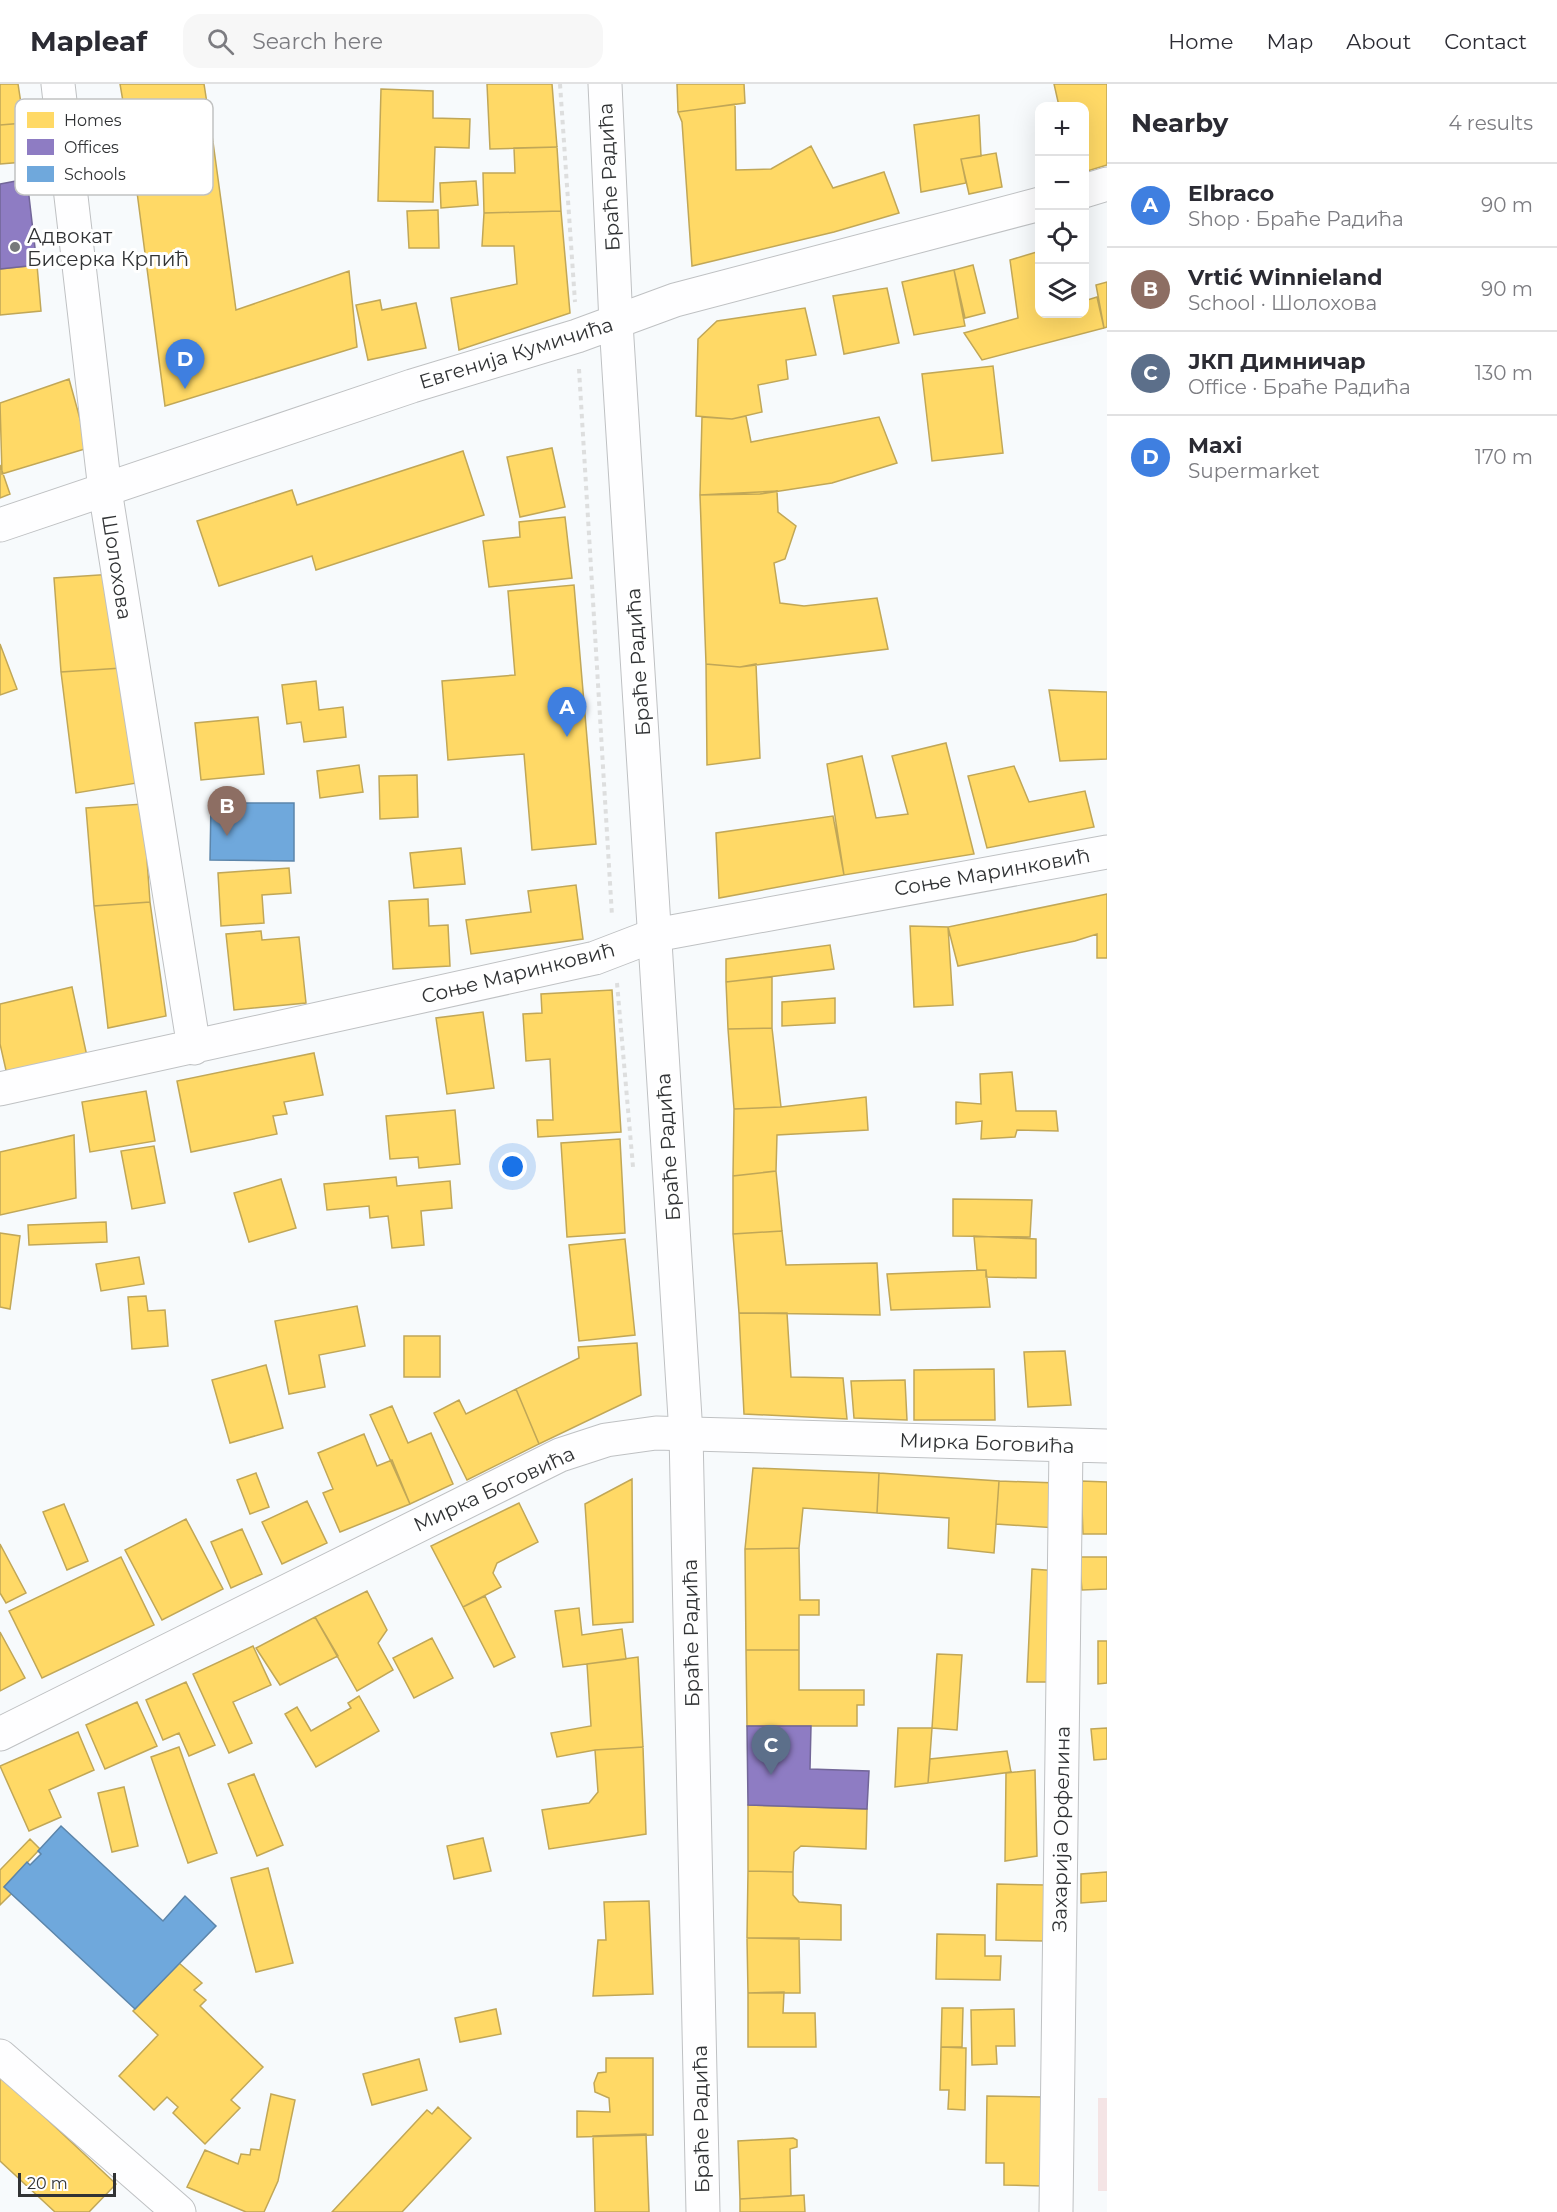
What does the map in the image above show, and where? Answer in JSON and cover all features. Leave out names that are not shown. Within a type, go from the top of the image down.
[{"type":"street","name":"Шолохова","points":[[58,84],[60,99]]},
{"type":"street","name":"Браће Радића","points":[[605,84],[616,323],[686,1434],[703,2212]]},
{"type":"street","points":[[1089,189],[1107,184]]},
{"type":"street","name":"Шолохова","points":[[71,195],[105,490],[194,1048]]},
{"type":"street","name":"Евгенија Кумичића","points":[[0,525],[412,386],[577,336],[675,300],[1035,205]]},
{"type":"street","name":"Соње Маринковић","points":[[0,1089],[595,958],[655,935],[1107,852]]},
{"type":"street","name":"Мирка Боговића","points":[[0,1734],[560,1455],[606,1440],[656,1433],[1107,1446]]},
{"type":"street","name":"Захарија Орфелина","points":[[1056,2212],[1066,1446]]},
{"type":"street","points":[[0,2056],[179,2212]]},
{"type":"path","points":[[560,84],[615,950],[634,1174]]},
{"type":"shaded area","points":[[1098,2098],[1107,2098],[1107,2191],[1098,2191]]},
{"type":"building: Homes","points":[[0,84],[18,84],[20,99],[15,99],[15,124],[0,125]]},
{"type":"building: Homes","points":[[120,84],[204,84],[206,99],[123,99]]},
{"type":"building: Homes","points":[[487,84],[552,84],[557,147],[490,149]]},
{"type":"building: Homes","points":[[677,84],[744,84],[745,103],[678,112]]},
{"type":"building: Homes","points":[[1054,84],[1107,84],[1107,165],[1089,170],[1089,102],[1058,102]]},
{"type":"building: Homes","points":[[381,89],[433,91],[433,118],[470,119],[469,148],[435,147],[433,202],[378,201]]},
{"type":"building: Homes","points":[[735,104],[736,170],[771,169],[811,146],[833,188],[884,172],[899,213],[834,232],[692,266],[682,122],[678,112]]},
{"type":"building: Homes","points":[[979,115],[981,156],[961,159],[966,183],[921,192],[914,125]]},
{"type":"building: Homes","points":[[15,124],[15,163],[0,164],[0,125]]},
{"type":"building: Homes","points":[[213,142],[236,310],[349,271],[357,347],[165,406],[137,195],[213,195]]},
{"type":"building: Homes","points":[[557,147],[561,211],[484,213],[483,173],[515,173],[514,148]]},
{"type":"building: Homes","points":[[996,153],[1002,187],[969,194],[961,159]]},
{"type":"building: Homes","points":[[476,181],[478,205],[441,208],[440,183]]},
{"type":"building: Homes","points":[[438,210],[439,248],[409,248],[407,211]]},
{"type":"building: Homes","points":[[561,211],[570,313],[459,350],[451,298],[517,284],[514,246],[482,246],[484,213]]},
{"type":"building: Homes","points":[[1035,252],[1035,318],[1089,318],[1089,299],[1097,297],[1104,328],[982,360],[964,333],[1018,318],[1010,260]]},
{"type":"building: Homes","points":[[37,265],[41,311],[0,315],[0,269]]},
{"type":"building: Homes","points":[[973,265],[985,313],[965,318],[954,270]]},
{"type":"building: Homes","points":[[954,270],[965,326],[914,335],[902,282]]},
{"type":"building: Homes","points":[[1107,282],[1107,327],[1104,328],[1096,285]]},
{"type":"building: Homes","points":[[887,288],[899,343],[844,354],[833,296]]},
{"type":"building: Homes","points":[[380,300],[382,310],[416,303],[426,348],[368,360],[356,305]]},
{"type":"building: Homes","points":[[805,308],[816,355],[786,360],[788,379],[758,385],[762,412],[732,419],[696,416],[698,339],[717,321]]},
{"type":"building: Homes","points":[[993,366],[1003,453],[932,461],[922,374]]},
{"type":"building: Homes","points":[[69,379],[88,448],[2,474],[0,403]]},
{"type":"building: Homes","points":[[746,416],[751,442],[879,417],[897,463],[832,483],[760,494],[700,495],[702,417],[732,419]]},
{"type":"building: Homes","points":[[552,448],[565,507],[520,517],[507,457]]},
{"type":"building: Homes","points":[[463,451],[484,515],[316,570],[312,556],[219,586],[197,521],[292,490],[297,505]]},
{"type":"building: Homes","points":[[0,465],[10,494],[0,498]]},
{"type":"building: Homes","points":[[777,491],[778,512],[796,526],[785,559],[774,563],[780,603],[804,606],[877,598],[888,649],[740,667],[706,664],[700,495]]},
{"type":"building: Homes","points":[[565,517],[572,578],[489,587],[483,541],[520,537],[519,522]]},
{"type":"building: Homes","points":[[114,574],[122,668],[61,672],[54,578]]},
{"type":"building: Homes","points":[[574,585],[596,844],[532,850],[524,754],[448,760],[442,681],[515,675],[508,591]]},
{"type":"building: Homes","points":[[0,644],[17,689],[0,695]]},
{"type":"building: Homes","points":[[706,664],[740,667],[756,664],[760,758],[707,765]]},
{"type":"building: Homes","points":[[122,668],[137,783],[76,793],[61,672]]},
{"type":"building: Homes","points":[[316,681],[319,710],[343,707],[346,737],[304,742],[301,722],[287,724],[282,685]]},
{"type":"building: Homes","points":[[1049,690],[1107,692],[1107,759],[1060,761]]},
{"type":"building: Homes","points":[[258,717],[264,774],[201,780],[195,723]]},
{"type":"building: Homes","points":[[946,743],[974,854],[844,875],[827,764],[862,756],[876,818],[908,814],[892,756]]},
{"type":"building: Homes","points":[[359,765],[363,792],[320,798],[317,771]]},
{"type":"building: Homes","points":[[1014,766],[1029,802],[1085,791],[1094,827],[987,848],[968,776]]},
{"type":"building: Homes","points":[[417,775],[418,817],[380,819],[379,776]]},
{"type":"building: Homes","points":[[143,804],[150,902],[94,906],[86,808]]},
{"type":"building: Homes","points":[[833,816],[844,875],[719,898],[716,833]]},
{"type":"building: Homes","points":[[461,848],[465,884],[414,888],[410,853]]},
{"type":"building: Homes","points":[[289,868],[291,893],[262,895],[264,923],[221,926],[218,873]]},
{"type":"building: Homes","points":[[576,885],[583,939],[471,954],[466,920],[531,912],[528,891]]},
{"type":"building: Homes","points":[[1107,894],[1107,958],[1097,958],[1097,934],[1075,941],[958,966],[948,927]]},
{"type":"building: Homes","points":[[428,899],[429,926],[448,925],[450,966],[393,969],[389,901]]},
{"type":"building: Homes","points":[[150,902],[166,1016],[108,1028],[94,906]]},
{"type":"building: Homes","points":[[910,926],[948,927],[953,1005],[914,1007]]},
{"type":"building: Homes","points":[[261,931],[262,940],[299,937],[306,1003],[234,1010],[226,934]]},
{"type":"building: Homes","points":[[830,945],[834,969],[726,982],[726,959]]},
{"type":"building: Homes","points":[[772,977],[772,1028],[728,1029],[726,982]]},
{"type":"building: Homes","points":[[72,987],[88,1061],[8,1079],[0,1044],[0,1004]]},
{"type":"building: Homes","points":[[612,990],[621,1132],[538,1137],[537,1120],[553,1120],[550,1059],[526,1061],[523,1014],[542,1013],[541,994]]},
{"type":"building: Homes","points":[[835,998],[835,1023],[782,1026],[782,1002]]},
{"type":"building: Homes","points":[[483,1012],[494,1088],[447,1094],[436,1018]]},
{"type":"building: Homes","points":[[772,1028],[781,1107],[734,1109],[728,1029]]},
{"type":"building: Homes","points":[[314,1053],[323,1095],[284,1102],[287,1114],[273,1116],[277,1134],[191,1152],[177,1081]]},
{"type":"building: Homes","points":[[1012,1072],[1016,1111],[1056,1111],[1058,1131],[1017,1130],[1015,1137],[981,1139],[982,1121],[956,1124],[956,1102],[981,1104],[980,1074]]},
{"type":"building: Homes","points":[[146,1091],[155,1141],[90,1152],[82,1102]]},
{"type":"building: Homes","points":[[866,1097],[868,1130],[777,1135],[776,1171],[733,1176],[734,1109],[781,1107]]},
{"type":"building: Homes","points":[[455,1110],[460,1164],[419,1168],[418,1157],[390,1159],[386,1116]]},
{"type":"building: Homes","points":[[74,1135],[76,1198],[0,1215],[0,1152]]},
{"type":"building: Homes","points":[[620,1139],[625,1233],[567,1237],[561,1143]]},
{"type":"building: Homes","points":[[154,1146],[165,1203],[132,1209],[121,1151]]},
{"type":"building: Homes","points":[[776,1171],[782,1231],[733,1234],[733,1176]]},
{"type":"building: Homes","points":[[396,1177],[397,1186],[450,1181],[452,1208],[421,1211],[424,1245],[392,1248],[388,1216],[370,1218],[369,1206],[327,1210],[324,1184]]},
{"type":"building: Homes","points":[[281,1179],[296,1228],[249,1242],[234,1193]]},
{"type":"building: Homes","points":[[953,1199],[1032,1200],[1030,1237],[953,1236]]},
{"type":"building: Homes","points":[[106,1222],[107,1242],[29,1245],[28,1225]]},
{"type":"building: Homes","points":[[782,1231],[786,1265],[877,1263],[880,1315],[739,1313],[733,1234]]},
{"type":"building: Homes","points":[[0,1233],[20,1236],[10,1309],[0,1307]]},
{"type":"building: Homes","points":[[974,1236],[1036,1239],[1036,1278],[986,1277],[986,1270],[977,1270]]},
{"type":"building: Homes","points":[[625,1239],[635,1335],[579,1341],[569,1245]]},
{"type":"building: Homes","points":[[139,1257],[144,1284],[101,1291],[96,1264]]},
{"type":"building: Homes","points":[[986,1270],[990,1307],[891,1310],[887,1274]]},
{"type":"building: Homes","points":[[146,1296],[148,1311],[165,1310],[168,1346],[132,1349],[128,1297]]},
{"type":"building: Homes","points":[[357,1306],[365,1346],[319,1355],[325,1387],[289,1394],[275,1321]]},
{"type":"building: Homes","points":[[739,1313],[787,1313],[791,1377],[843,1378],[847,1419],[744,1414]]},
{"type":"building: Homes","points":[[404,1336],[440,1336],[440,1377],[404,1377]]},
{"type":"building: Homes","points":[[637,1343],[641,1395],[539,1444],[516,1389],[579,1358],[578,1347]]},
{"type":"building: Homes","points":[[1065,1351],[1071,1405],[1028,1407],[1024,1352]]},
{"type":"building: Homes","points":[[266,1365],[283,1428],[230,1443],[212,1380]]},
{"type":"building: Homes","points":[[994,1369],[995,1420],[914,1420],[914,1370]]},
{"type":"building: Homes","points":[[905,1380],[907,1420],[854,1418],[851,1381]]},
{"type":"building: Homes","points":[[516,1389],[539,1444],[467,1480],[434,1413],[459,1400],[466,1414]]},
{"type":"building: Homes","points":[[392,1406],[408,1443],[431,1433],[453,1484],[410,1504],[370,1415]]},
{"type":"building: Homes","points":[[364,1434],[377,1466],[392,1460],[410,1504],[340,1532],[323,1493],[333,1489],[318,1453]]},
{"type":"building: Homes","points":[[753,1468],[879,1473],[877,1513],[803,1508],[799,1548],[745,1549]]},
{"type":"building: Homes","points":[[256,1473],[269,1507],[250,1514],[237,1480]]},
{"type":"building: Homes","points":[[879,1473],[999,1481],[994,1553],[948,1548],[949,1518],[877,1513]]},
{"type":"building: Homes","points":[[632,1479],[633,1622],[593,1625],[585,1504]]},
{"type":"building: Homes","points":[[999,1481],[1057,1483],[1057,1528],[996,1524]]},
{"type":"building: Homes","points":[[1081,1481],[1107,1482],[1107,1534],[1083,1534]]},
{"type":"building: Homes","points":[[307,1501],[327,1543],[282,1564],[262,1522]]},
{"type":"building: Homes","points":[[519,1503],[538,1542],[497,1563],[493,1573],[501,1587],[463,1607],[431,1546]]},
{"type":"building: Homes","points":[[64,1504],[88,1561],[67,1570],[43,1512]]},
{"type":"building: Homes","points":[[186,1519],[223,1589],[162,1620],[125,1550]]},
{"type":"building: Homes","points":[[242,1529],[262,1574],[231,1588],[211,1542]]},
{"type":"building: Homes","points":[[0,1544],[26,1593],[6,1603],[0,1593]]},
{"type":"building: Homes","points":[[799,1548],[800,1600],[819,1600],[819,1615],[799,1615],[799,1650],[746,1650],[745,1549]]},
{"type":"building: Homes","points":[[121,1557],[154,1625],[42,1678],[9,1611]]},
{"type":"building: Homes","points":[[1079,1557],[1107,1557],[1107,1589],[1082,1590]]},
{"type":"building: Homes","points":[[1032,1569],[1058,1571],[1055,1682],[1027,1682]]},
{"type":"building: Homes","points":[[367,1591],[387,1630],[378,1643],[393,1670],[357,1691],[315,1617]]},
{"type":"building: Homes","points":[[485,1596],[515,1657],[494,1667],[463,1607]]},
{"type":"building: Homes","points":[[579,1608],[582,1635],[622,1629],[626,1659],[563,1667],[555,1611]]},
{"type":"building: Homes","points":[[315,1617],[338,1656],[280,1685],[256,1648]]},
{"type":"building: Homes","points":[[0,1632],[25,1678],[0,1691]]},
{"type":"building: Homes","points":[[432,1638],[453,1678],[414,1698],[393,1658]]},
{"type":"building: Homes","points":[[1098,1641],[1107,1641],[1107,1683],[1098,1684]]},
{"type":"building: Homes","points":[[253,1646],[271,1685],[233,1702],[252,1743],[229,1753],[193,1674]]},
{"type":"building: Homes","points":[[746,1650],[799,1650],[799,1690],[864,1690],[864,1705],[857,1705],[857,1726],[747,1726]]},
{"type":"building: Homes","points":[[937,1654],[962,1655],[957,1730],[932,1728]]},
{"type":"building: Homes","points":[[638,1657],[643,1747],[595,1750],[557,1757],[551,1733],[591,1726],[587,1664]]},
{"type":"building: Homes","points":[[186,1682],[215,1745],[189,1756],[179,1733],[163,1740],[146,1700]]},
{"type":"building: Homes","points":[[359,1696],[379,1731],[316,1767],[285,1714],[297,1707],[311,1731],[351,1708],[348,1703]]},
{"type":"building: Homes","points":[[137,1702],[157,1746],[105,1769],[86,1725]]},
{"type":"building: Homes","points":[[898,1728],[932,1728],[928,1783],[895,1787]]},
{"type":"building: Homes","points":[[1107,1728],[1107,1759],[1094,1760],[1091,1729]]},
{"type":"building: Homes","points":[[78,1732],[94,1770],[49,1790],[61,1817],[29,1831],[0,1766]]},
{"type":"building: Homes","points":[[179,1747],[217,1853],[188,1863],[151,1757]]},
{"type":"building: Homes","points":[[643,1747],[646,1834],[549,1849],[542,1810],[589,1803],[598,1792],[595,1750]]},
{"type":"building: Homes","points":[[1007,1751],[1011,1772],[928,1783],[930,1759]]},
{"type":"building: Homes","points":[[1035,1770],[1037,1856],[1005,1861],[1006,1773]]},
{"type":"building: Homes","points":[[254,1774],[283,1845],[257,1856],[228,1784]]},
{"type":"building: Homes","points":[[124,1787],[138,1846],[112,1852],[98,1793]]},
{"type":"building: Homes","points":[[748,1805],[867,1809],[866,1849],[801,1846],[794,1852],[793,1872],[748,1871]]},
{"type":"building: Homes","points":[[483,1838],[491,1871],[454,1879],[447,1846]]},
{"type":"building: Homes","points":[[30,1839],[40,1849],[4,1887],[12,1893],[0,1905],[0,1870]]},
{"type":"building: Homes","points":[[268,1868],[293,1963],[256,1972],[231,1878]]},
{"type":"building: Homes","points":[[748,1871],[793,1872],[793,1895],[799,1902],[841,1905],[841,1940],[747,1938]]},
{"type":"building: Homes","points":[[1107,1872],[1107,1901],[1081,1903],[1081,1874]]},
{"type":"building: Homes","points":[[997,1884],[1045,1885],[1044,1941],[996,1940]]},
{"type":"building: Homes","points":[[649,1901],[653,1994],[593,1996],[598,1940],[606,1940],[604,1902]]},
{"type":"building: Homes","points":[[937,1934],[985,1935],[985,1956],[1001,1956],[1000,1980],[936,1979]]},
{"type":"building: Homes","points":[[747,1938],[799,1938],[800,1993],[748,1993]]},
{"type":"building: Homes","points":[[179,1963],[202,1983],[194,1990],[206,2000],[200,2006],[263,2067],[231,2100],[240,2108],[205,2144],[173,2113],[178,2107],[167,2097],[154,2110],[119,2076],[158,2035],[133,2011]]},
{"type":"building: Homes","points":[[784,1992],[783,2013],[815,2013],[816,2047],[748,2047],[748,1993]]},
{"type":"building: Homes","points":[[942,2008],[963,2008],[962,2047],[941,2047]]},
{"type":"building: Homes","points":[[496,2009],[501,2034],[460,2042],[455,2018]]},
{"type":"building: Homes","points":[[1014,2009],[1015,2046],[996,2046],[997,2064],[972,2065],[971,2010]]},
{"type":"building: Homes","points":[[941,2047],[966,2048],[965,2110],[948,2109],[949,2090],[940,2090]]},
{"type":"building: Homes","points":[[606,2058],[653,2058],[653,2135],[577,2137],[577,2111],[610,2112],[609,2098],[595,2092],[594,2083],[598,2073],[606,2072]]},
{"type":"building: Homes","points":[[419,2059],[427,2090],[372,2105],[363,2074]]},
{"type":"building: Homes","points":[[0,2075],[116,2184],[89,2212],[55,2212],[0,2161]]},
{"type":"building: Homes","points":[[271,2094],[295,2100],[278,2181],[264,2212],[246,2212],[187,2187],[205,2150],[238,2164],[241,2154],[250,2155],[251,2149],[260,2150]]},
{"type":"building: Homes","points":[[987,2096],[1043,2097],[1042,2186],[1004,2185],[1004,2163],[986,2163]]},
{"type":"building: Homes","points":[[438,2107],[471,2138],[402,2212],[332,2212],[427,2110],[432,2114]]},
{"type":"building: Homes","points":[[646,2134],[649,2212],[595,2212],[593,2136]]},
{"type":"building: Homes","points":[[793,2138],[797,2140],[797,2147],[790,2149],[791,2196],[740,2199],[738,2141]]},
{"type":"building: Homes","points":[[804,2195],[805,2212],[740,2212],[740,2199]]},
{"type":"building: Offices","points":[[15,181],[15,195],[29,195],[37,265],[0,269],[0,184]]},
{"type":"building: Offices","points":[[747,1726],[811,1726],[810,1769],[869,1771],[867,1809],[748,1805]]},
{"type":"building: Schools","points":[[211,803],[294,803],[294,861],[210,860]]},
{"type":"building: Schools","points":[[61,1826],[163,1921],[185,1896],[216,1926],[135,2009],[4,1887],[27,1862],[30,1865],[41,1854],[38,1851]]},
{"type":"place","name":"Адвокат Бисерка Крпић","points":[[15,247]]},
{"type":"place","name":"Maxi","points":[[185,389]]},
{"type":"place","name":"Elbraco","points":[[567,737]]},
{"type":"place","name":"Vrtić Winnieland","points":[[227,836]]},
{"type":"place","name":"ЈКП Димничар","points":[[771,1775]]}]
